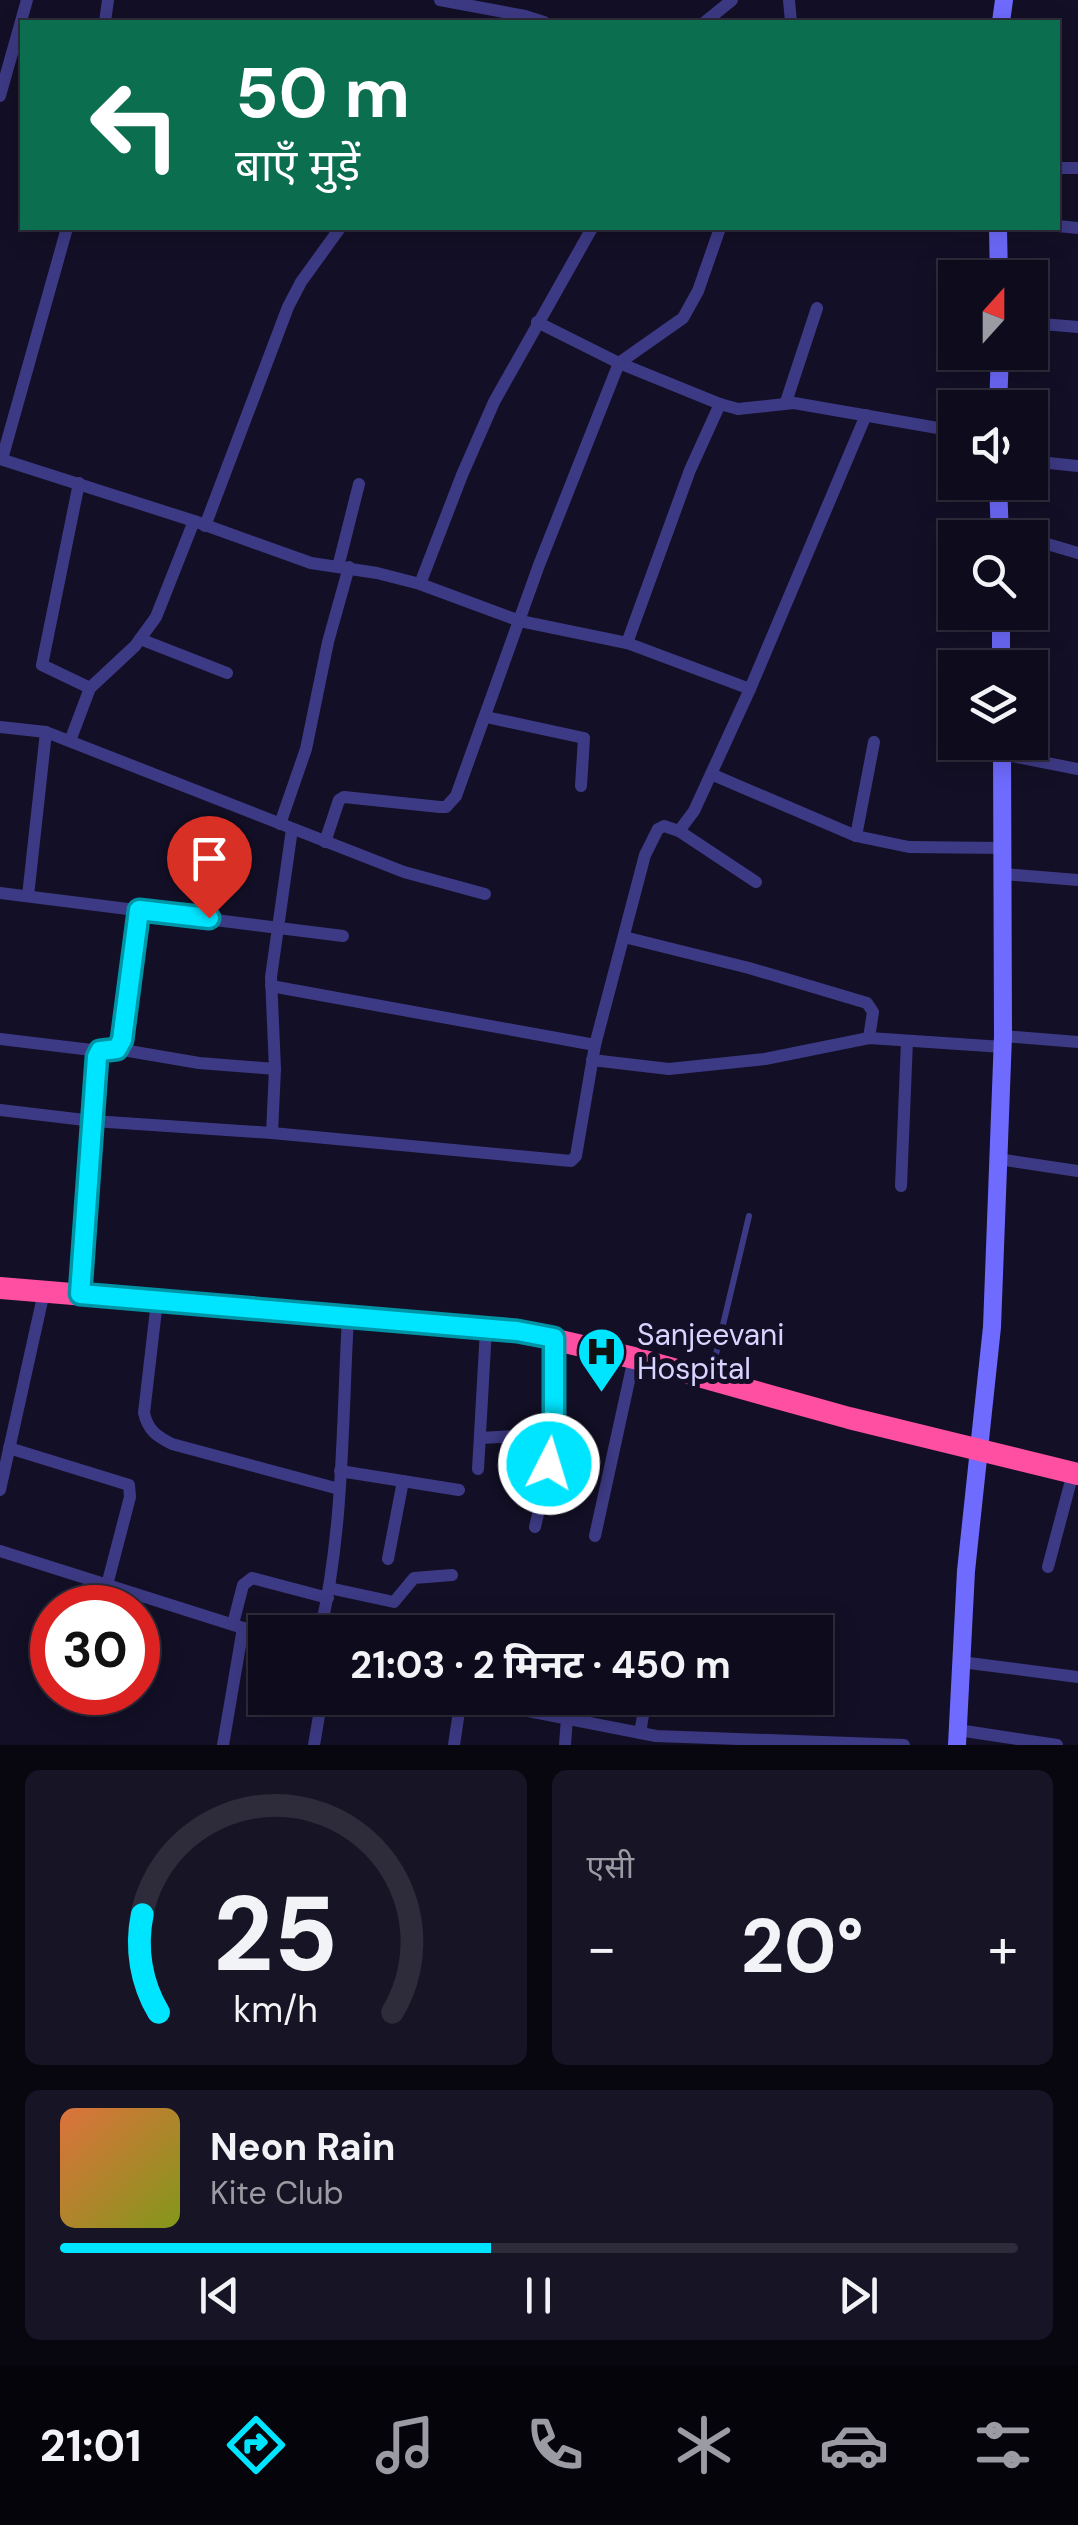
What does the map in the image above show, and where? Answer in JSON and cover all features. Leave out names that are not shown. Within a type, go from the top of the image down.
[{"type":"highway","points":[[0,1288],[486,1328],[554,1338],[1075,1474]]},
{"type":"street","points":[[440,0],[538,20]]},
{"type":"street","points":[[712,15],[732,0]]},
{"type":"street","points":[[0,96],[20,27]]},
{"type":"street","points":[[66,230],[1,459],[311,564],[420,584],[520,621],[627,643],[750,689]]},
{"type":"street","points":[[70,741],[90,688],[140,639],[156,617],[200,524],[288,307],[339,230]]},
{"type":"street","points":[[420,584],[494,402],[589,230]]},
{"type":"street","points":[[325,842],[339,800],[344,796],[446,807],[456,796],[539,566],[620,363],[683,318],[698,292],[719,230]]},
{"type":"street","points":[[998,230],[999,260]]},
{"type":"street","points":[[786,402],[817,308]]},
{"type":"street","points":[[537,322],[620,363],[738,409],[786,402],[938,428]]},
{"type":"street","points":[[1048,325],[1078,327]]},
{"type":"street","points":[[627,643],[690,470],[720,404]]},
{"type":"street","points":[[679,831],[694,811],[750,689],[866,415]]},
{"type":"street","points":[[1048,463],[1078,466]]},
{"type":"street","points":[[79,483],[42,665],[90,688]]},
{"type":"street","points":[[272,1133],[275,1069],[271,986],[286,826],[306,749],[359,484]]},
{"type":"street","points":[[1048,544],[1078,553]]},
{"type":"street","points":[[140,639],[227,673]]},
{"type":"street","points":[[486,717],[584,738],[580,786]]},
{"type":"street","points":[[0,727],[46,732],[404,872],[484,894]]},
{"type":"street","points":[[28,896],[46,732]]},
{"type":"street","points":[[856,836],[874,742]]},
{"type":"street","points":[[1002,760],[1003,1041],[992,1327],[966,1571],[958,1737],[1057,1745]]},
{"type":"street","points":[[1045,760],[1078,769]]},
{"type":"street","points":[[711,774],[856,836],[910,847],[1002,848]]},
{"type":"street","points":[[0,1110],[571,1161],[576,1156],[595,1045],[653,835],[664,826],[679,831],[756,882]]},
{"type":"street","points":[[1003,874],[1078,880]]},
{"type":"street","points":[[0,893],[343,936]]},
{"type":"street","points":[[117,1049],[122,1040],[139,910]]},
{"type":"street","points":[[624,937],[867,1002],[873,1012],[868,1038]]},
{"type":"street","points":[[271,986],[595,1045]]},
{"type":"street","points":[[592,1060],[669,1069],[765,1059],[868,1038],[908,1042],[1078,1042]]},
{"type":"street","points":[[0,1039],[275,1069]]},
{"type":"street","points":[[901,1186],[908,1042]]},
{"type":"street","points":[[80,1294],[100,1051]]},
{"type":"street","points":[[998,1159],[1078,1171]]},
{"type":"street","points":[[0,1490],[44,1292]]},
{"type":"street","points":[[157,1301],[144,1412],[148,1426],[157,1436],[172,1444],[339,1489]]},
{"type":"street","points":[[323,1615],[339,1489],[348,1317]]},
{"type":"street","points":[[478,1469],[486,1328]]},
{"type":"street","points":[[535,1527],[554,1434],[554,1338]]},
{"type":"street","points":[[595,1536],[634,1358]]},
{"type":"street","points":[[480,1438],[554,1434]]},
{"type":"street","points":[[0,1551],[107,1585],[130,1497],[129,1485],[9,1448]]},
{"type":"street","points":[[340,1471],[459,1490]]},
{"type":"street","points":[[1048,1568],[1075,1474]]},
{"type":"street","points":[[388,1560],[403,1481]]},
{"type":"street","points":[[224,1745],[244,1586],[252,1578],[394,1602],[414,1578],[452,1575]]},
{"type":"street","points":[[160,1602],[248,1629]]},
{"type":"street","points":[[961,1662],[1078,1677]]},
{"type":"street","points":[[314,1745],[319,1715]]},
{"type":"street","points":[[454,1745],[458,1715]]},
{"type":"street","points":[[550,1715],[656,1736],[904,1745]]},
{"type":"street","points":[[640,1733],[643,1715]]},
{"type":"street","points":[[565,1745],[566,1718]]},
{"type":"lane","points":[[710,1380],[748,1216]]},
{"type":"place","name":"Sanjeevani Hospital","points":[[602,1394]]},
{"type":"route","points":[[209,918],[139,910],[122,1040],[117,1049],[100,1051],[97,1057],[80,1294],[517,1331],[554,1338],[554,1434],[549,1464]]}]
